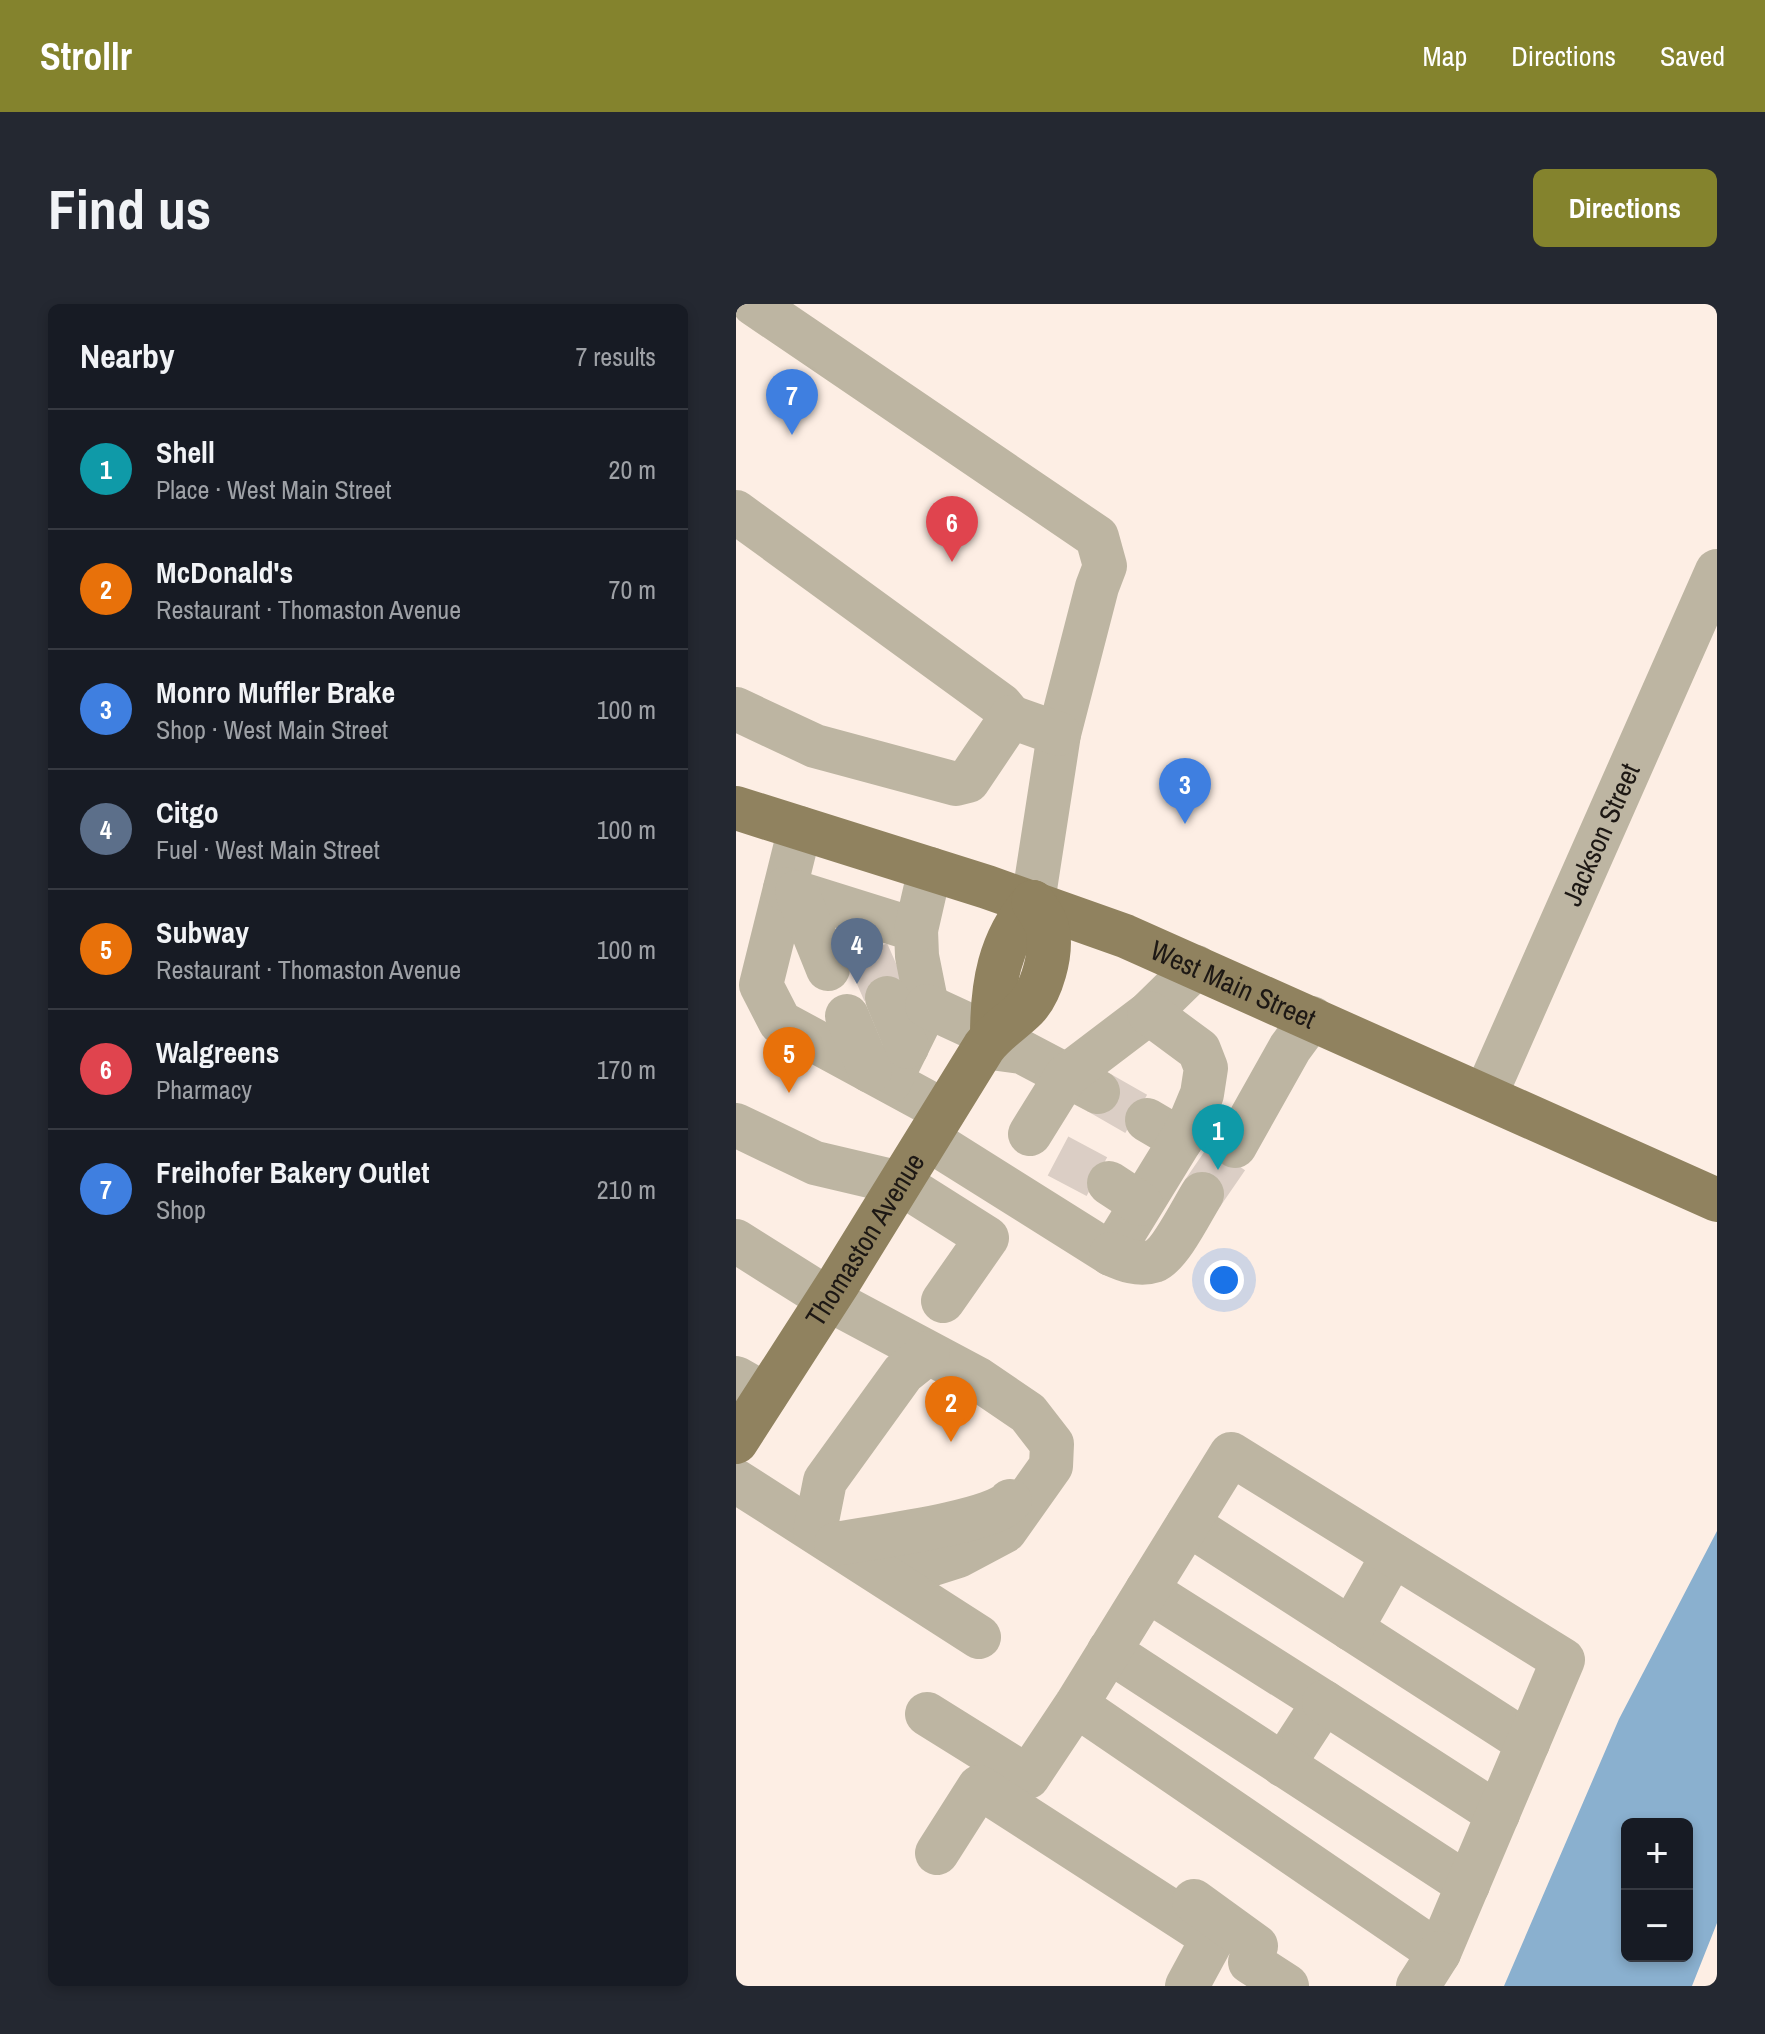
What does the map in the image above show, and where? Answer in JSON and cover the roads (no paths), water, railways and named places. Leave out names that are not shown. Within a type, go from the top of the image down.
[{"type":"main road","name":"West Main Street","points":[[736,808],[1033,902],[1125,936],[1717,1200]]},
{"type":"main road","name":"Thomaston Avenue","points":[[736,1442],[751,1386],[828,1299],[988,1041],[1026,1008],[1042,976],[1048,933],[1044,919],[1033,902]]},
{"type":"street","points":[[754,304],[1097,537],[1105,566],[1059,734],[1033,902]]},
{"type":"street","points":[[736,512],[1001,705],[1011,717],[1059,734]]},
{"type":"street","name":"Jackson Street","points":[[1485,1096],[1717,571]]},
{"type":"street","points":[[736,709],[815,746],[956,784],[968,781],[1011,717]]},
{"type":"street","points":[[800,828],[791,890],[761,985],[780,1022],[806,1036],[889,1066]]},
{"type":"street","points":[[889,1066],[917,956],[916,930],[930,869]]},
{"type":"street","points":[[791,890],[916,930]]},
{"type":"street","points":[[791,890],[828,969]]},
{"type":"street","points":[[846,908],[867,952]]},
{"type":"street","points":[[999,1184],[1044,1145],[1082,1084],[1196,967]]},
{"type":"street","points":[[907,1002],[988,1041],[1022,1052],[1082,1084]]},
{"type":"street","points":[[1111,1254],[1125,1193],[1164,1130],[1202,1094],[1206,1068],[1199,1050],[1149,1013]]},
{"type":"street","points":[[847,1016],[936,1125],[999,1184],[1111,1254],[1129,1262],[1154,1261],[1166,1250],[1202,1194]]},
{"type":"street","points":[[1235,1146],[1290,1048],[1312,1018]]},
{"type":"street","points":[[754,1116],[807,1159],[900,1183],[987,1238],[943,1301]]},
{"type":"street","points":[[736,1241],[828,1299],[978,1379],[1028,1413],[1052,1444],[1051,1466],[1005,1531],[973,1534]]},
{"type":"street","points":[[826,1538],[825,1481],[903,1373],[936,1357]]},
{"type":"street","points":[[1076,1705],[1429,1970],[1563,1660],[1231,1454],[1028,1777],[1029,1783],[1256,1946],[1250,1962],[1287,1986]]},
{"type":"street","points":[[736,1481],[826,1538],[885,1557],[984,1629],[959,1576],[973,1534]]},
{"type":"street","points":[[1188,1524],[1528,1743]]},
{"type":"street","points":[[885,1557],[958,1556],[973,1534]]},
{"type":"street","points":[[1351,1629],[1393,1555]]},
{"type":"street","points":[[1147,1590],[1498,1814]]},
{"type":"street","points":[[1109,1651],[1468,1885]]},
{"type":"street","points":[[1283,1765],[1324,1702]]},
{"type":"street","points":[[927,1714],[1028,1777]]},
{"type":"street","points":[[937,1853],[979,1787],[1213,1938],[1187,1986]]},
{"type":"water","points":[[1717,1531],[1717,1923],[1692,1986],[1504,1986],[1619,1719]]},
{"type":"tunnel","points":[[867,952],[887,998]]},
{"type":"tunnel","points":[[1098,1092],[1147,1120]]},
{"type":"tunnel","points":[[1202,1194],[1235,1146]]},
{"type":"tunnel","points":[[1058,1156],[1109,1183]]},
{"type":"place","name":"Freihofer Bakery Outlet","points":[[792,435]]},
{"type":"place","name":"Walgreens","points":[[952,562]]},
{"type":"place","name":"Monro Muffler Brake","points":[[1185,824]]},
{"type":"place","name":"Citgo","points":[[857,984]]},
{"type":"place","name":"Subway","points":[[789,1093]]},
{"type":"place","name":"Shell","points":[[1218,1170]]},
{"type":"place","name":"McDonald's","points":[[951,1442]]}]
